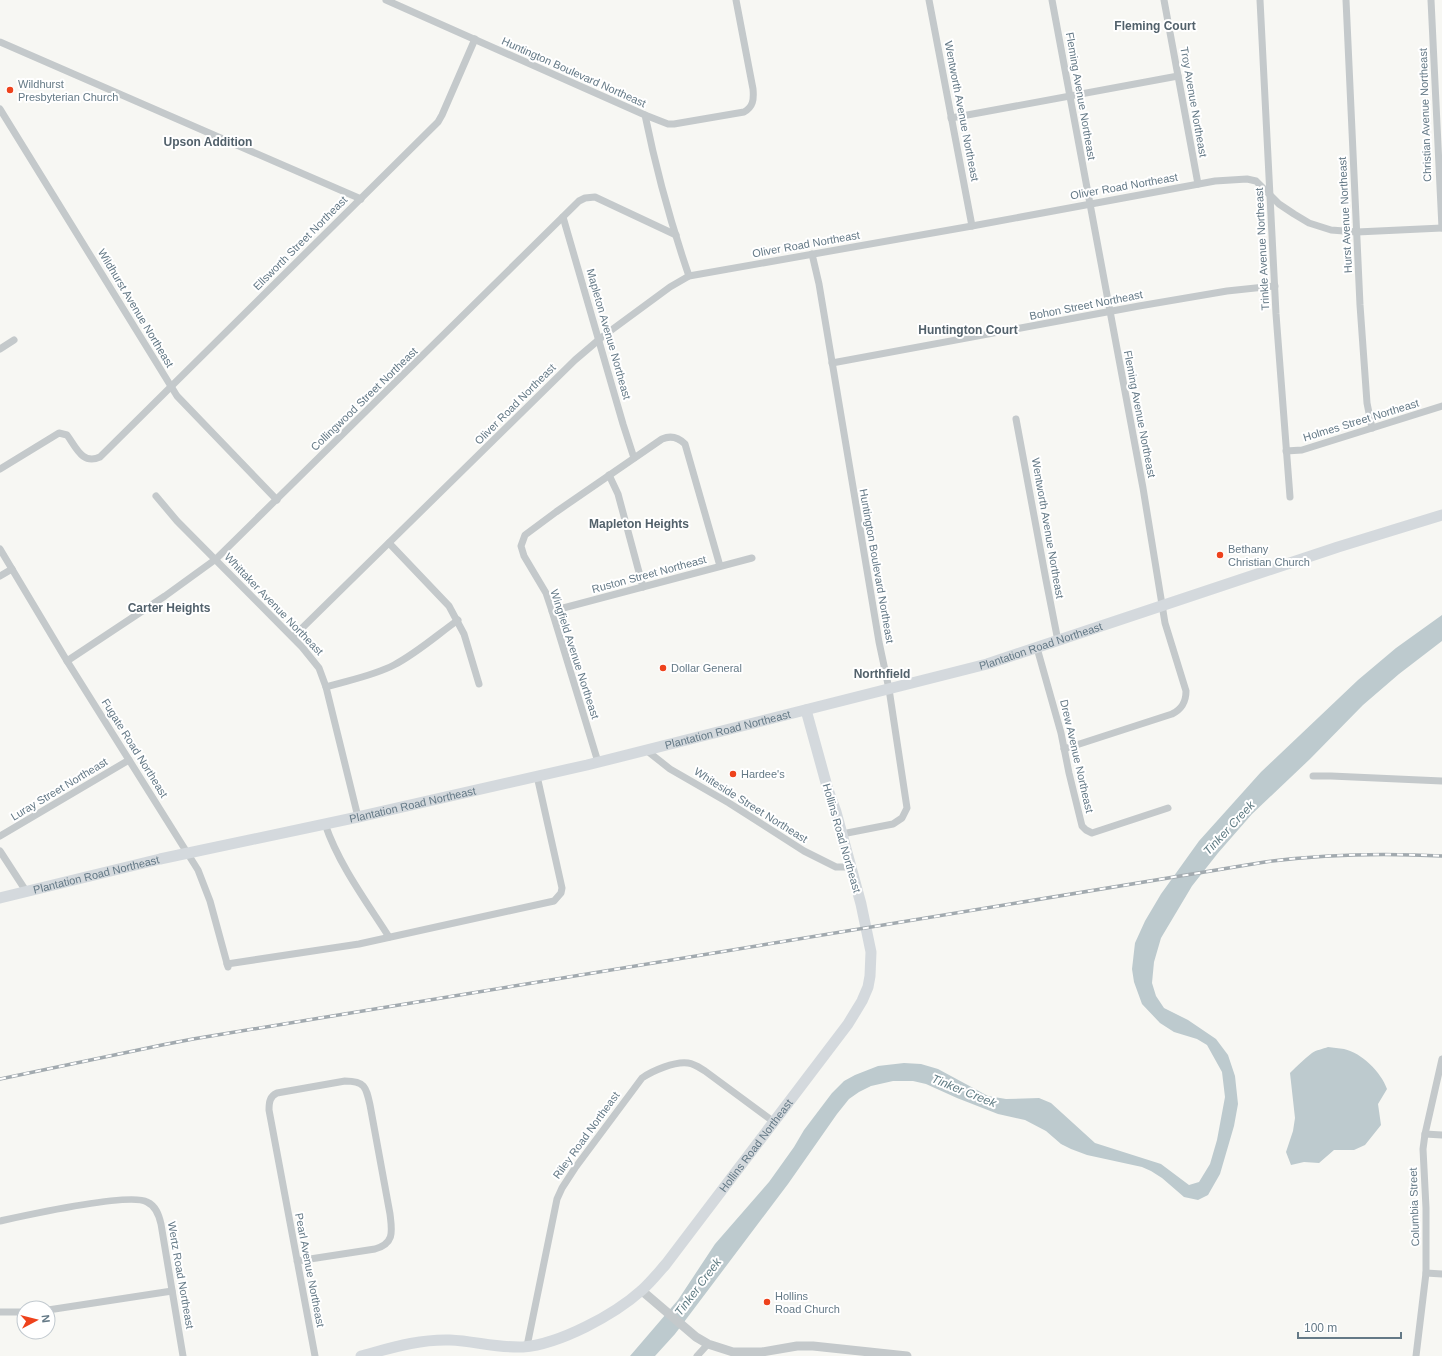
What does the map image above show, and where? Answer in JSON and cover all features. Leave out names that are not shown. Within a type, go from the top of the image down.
[{"type":"main road","name":"Plantation Road Northeast","points":[[0,898],[188,853],[358,817],[598,762],[987,664],[1359,540],[1442,515]]},
{"type":"main road","name":"Hollins Road Northeast","points":[[361,1356],[401,1345],[434,1340],[452,1340],[506,1346],[527,1346],[554,1340],[575,1331],[612,1311],[641,1290],[666,1264],[858,1009],[865,995],[870,976],[871,952],[861,904],[806,710]]},
{"type":"street","name":"Huntington Boulevard Northeast","points":[[386,0],[645,114],[652,147],[689,276]]},
{"type":"street","points":[[645,114],[668,124],[674,124],[730,115],[749,110],[754,101],[753,89],[736,0]]},
{"type":"street","name":"Wentworth Avenue Northeast","points":[[929,0],[972,226]]},
{"type":"street","name":"Fleming Avenue Northeast","points":[[1052,0],[1143,488],[1165,623],[1186,686],[1186,697],[1181,708],[1172,714],[1064,749]]},
{"type":"street","name":"Troy Avenue Northeast","points":[[1164,0],[1198,184]]},
{"type":"street","name":"Trinkle Avenue Northeast","points":[[1260,0],[1275,286],[1290,497]]},
{"type":"street","name":"Hurst Avenue Northeast","points":[[1346,0],[1360,305],[1367,403],[1372,428]]},
{"type":"street","name":"Christian Avenue Northeast","points":[[1432,0],[1442,228]]},
{"type":"street","name":"Ellsworth Street Northeast","points":[[0,469],[59,433],[67,435],[82,456],[90,460],[100,457],[438,122],[475,39]]},
{"type":"street","points":[[0,42],[360,199]]},
{"type":"street","points":[[952,118],[1178,76]]},
{"type":"street","name":"Wildhurst Avenue Northeast","points":[[0,109],[176,396],[277,500]]},
{"type":"street","name":"Oliver Road Northeast","points":[[293,637],[558,376],[599,339],[670,287],[689,276],[1229,179],[1251,180],[1260,184],[1284,208],[1309,223],[1331,230],[1357,232],[1442,228]]},
{"type":"street","name":"Collingwood Street Northeast","points":[[67,661],[165,596],[216,559],[579,201],[585,198],[595,197],[676,235]]},
{"type":"street","name":"Mapleton Avenue Northeast","points":[[563,217],[634,458]]},
{"type":"street","name":"Huntington Boulevard Northeast","points":[[812,254],[819,284],[879,642],[889,689],[906,808],[902,818],[893,824],[842,834]]},
{"type":"street","name":"Bohon Street Northeast","points":[[832,362],[1227,291],[1275,286]]},
{"type":"street","points":[[0,350],[14,340]]},
{"type":"street","name":"Holmes Street Northeast","points":[[1286,451],[1302,450],[1442,406]]},
{"type":"street","name":"Wentworth Avenue Northeast","points":[[1016,419],[1058,641]]},
{"type":"street","points":[[643,587],[618,494],[609,475],[662,439],[672,437],[677,438],[685,444],[720,566]]},
{"type":"street","name":"Wingfield Avenue Northeast","points":[[598,762],[546,593],[524,556],[522,550],[522,540],[532,530],[609,475]]},
{"type":"street","name":"Whittaker Avenue Northeast","points":[[156,496],[177,520],[293,637],[319,668],[326,687],[358,817]]},
{"type":"street","points":[[389,543],[436,591],[449,606],[458,620],[464,634],[479,684]]},
{"type":"street","name":"Fugate Road Northeast","points":[[0,549],[67,661],[198,870],[205,887],[228,966],[352,945],[389,937]]},
{"type":"street","name":"Ruston Street Northeast","points":[[552,611],[752,558]]},
{"type":"street","points":[[0,576],[12,569]]},
{"type":"street","points":[[326,687],[364,677],[395,665],[458,620]]},
{"type":"street","name":"Drew Avenue Northeast","points":[[1037,648],[1061,733],[1082,826],[1092,833],[1168,808]]},
{"type":"street","name":"Whiteside Street Northeast","points":[[646,750],[670,769],[729,802],[804,851],[836,866],[851,867]]},
{"type":"street","name":"Luray Street Northeast","points":[[0,836],[130,760]]},
{"type":"street","points":[[325,824],[334,848],[357,888],[389,937],[550,903],[558,898],[562,888],[537,776]]},
{"type":"street","points":[[1313,776],[1442,781]]},
{"type":"street","points":[[0,851],[26,892]]},
{"type":"street","name":"Columbia Street","points":[[1416,1356],[1426,1273],[1426,1208],[1423,1149],[1442,1059]]},
{"type":"street","name":"Riley Road Northeast","points":[[527,1346],[553,1211],[562,1188],[642,1078],[655,1071],[684,1062],[696,1065],[774,1122]]},
{"type":"street","name":"Pearl Avenue Northeast","points":[[297,1261],[375,1249],[384,1246],[392,1231],[372,1113],[367,1090],[360,1082],[345,1081],[324,1086],[277,1092],[269,1102],[269,1110],[283,1188],[315,1356]]},
{"type":"street","points":[[1425,1134],[1442,1135]]},
{"type":"street","name":"Wertz Road Northeast","points":[[0,1221],[31,1214],[119,1200],[135,1198],[147,1201],[156,1210],[159,1216],[183,1356]]},
{"type":"street","points":[[1426,1273],[1442,1274]]},
{"type":"street","points":[[641,1290],[686,1329],[708,1344],[732,1352],[747,1353],[797,1346],[813,1346],[907,1356]]},
{"type":"street","points":[[56,1309],[172,1291]]},
{"type":"street","points":[[0,1312],[16,1312]]},
{"type":"street","points":[[696,1356],[708,1344]]},
{"type":"water","name":"Tinker Creek","points":[[1442,615],[1442,641],[1399,674],[1363,705],[1310,759],[1252,814],[1192,886],[1161,938],[1154,962],[1152,983],[1156,996],[1164,1008],[1188,1020],[1216,1039],[1228,1055],[1235,1076],[1238,1104],[1234,1126],[1220,1174],[1208,1195],[1198,1200],[1184,1197],[1162,1178],[1142,1167],[1087,1155],[1071,1149],[1061,1144],[1046,1131],[1025,1120],[998,1114],[926,1084],[913,1081],[893,1081],[871,1086],[849,1099],[837,1114],[788,1184],[675,1334],[655,1356],[630,1356],[678,1300],[715,1244],[769,1182],[804,1130],[832,1093],[844,1081],[878,1066],[904,1063],[921,1064],[938,1069],[988,1096],[1006,1099],[1039,1098],[1051,1103],[1095,1143],[1161,1164],[1189,1185],[1199,1182],[1210,1164],[1217,1140],[1225,1097],[1222,1072],[1207,1045],[1197,1039],[1174,1032],[1160,1023],[1142,1004],[1134,982],[1132,969],[1135,943],[1145,921],[1161,894],[1199,841],[1261,772],[1358,680],[1396,648]]},
{"type":"water","points":[[1328,1047],[1351,1051],[1364,1059],[1376,1070],[1387,1089],[1378,1104],[1381,1125],[1365,1145],[1354,1150],[1334,1150],[1319,1163],[1304,1162],[1291,1165],[1286,1152],[1293,1131],[1295,1118],[1290,1073],[1312,1053]]},
{"type":"railway","points":[[0,1079],[193,1039],[1265,862],[1309,857],[1354,855],[1442,856]]},
{"type":"place","name":"Wildhurst Presbyterian Church","points":[[10,90]]},
{"type":"place","name":"Bethany Christian Church","points":[[1220,555]]},
{"type":"place","name":"Dollar General","points":[[663,668]]},
{"type":"place","name":"Hardee's","points":[[733,774]]},
{"type":"place","name":"Hollins Road Church","points":[[767,1302]]},
{"type":"district","name":"Fleming Court","points":[[1155,26]]},
{"type":"district","name":"Upson Addition","points":[[208,142]]},
{"type":"district","name":"Huntington Court","points":[[968,330]]},
{"type":"district","name":"Mapleton Heights","points":[[639,524]]},
{"type":"district","name":"Carter Heights","points":[[169,608]]},
{"type":"district","name":"Northfield","points":[[882,674]]}]
